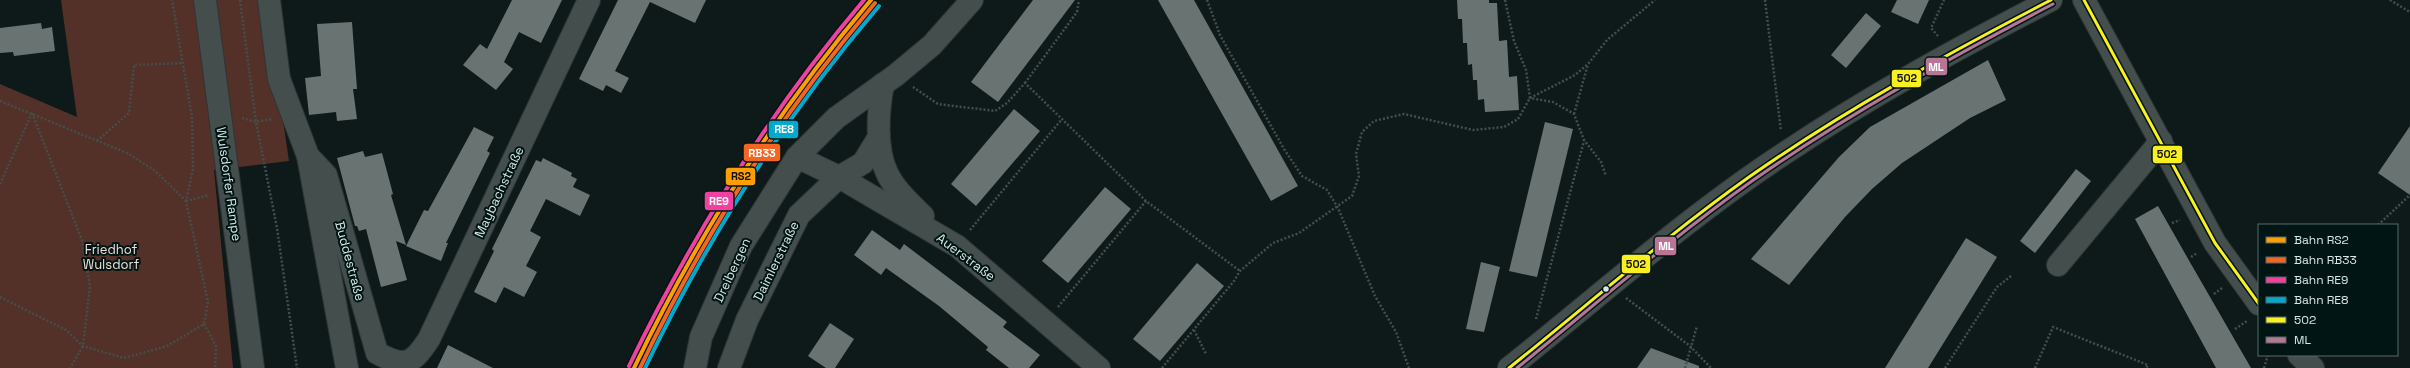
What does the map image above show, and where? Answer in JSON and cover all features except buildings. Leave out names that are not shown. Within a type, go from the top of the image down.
[{"type":"street","name":"Wulsdorfer Rampe","points":[[205,0],[218,113],[230,189],[253,368]]},
{"type":"street","name":"Buddestraße","points":[[269,0],[279,79],[308,156],[347,368]]},
{"type":"street","name":"Maybachstraße","points":[[392,364],[406,364],[416,359],[429,339],[589,0]]},
{"type":"street","points":[[797,158],[836,118],[890,79],[932,45],[972,0]]},
{"type":"street","points":[[1509,368],[1672,235],[1783,153],[1950,52],[2051,0]]},
{"type":"street","points":[[2084,0],[2215,243],[2258,303]]},
{"type":"street","points":[[890,79],[880,102],[879,137],[887,172],[903,196],[956,246]]},
{"type":"street","name":"Daimlerstraße","points":[[729,368],[747,320],[799,215],[839,177],[863,163],[879,137]]},
{"type":"street","points":[[2058,264],[2161,141]]},
{"type":"street","name":"Buddestraße","points":[[308,156],[326,176],[377,353],[392,364]]},
{"type":"street","name":"Auerstraße","points":[[797,158],[839,177],[956,246],[1046,321],[1099,368]]},
{"type":"street","name":"Dreibergen","points":[[695,368],[701,338],[741,246],[797,158]]},
{"type":"street","points":[[2300,356],[2313,368]]},
{"type":"path","points":[[172,0],[192,117],[193,169],[186,201],[208,302],[204,324],[216,346],[215,368]]},
{"type":"path","points":[[240,0],[256,122],[277,228],[297,368]]},
{"type":"path","points":[[890,79],[938,104],[995,111],[1007,103],[1025,83],[1077,12],[1079,0]]},
{"type":"path","points":[[1207,0],[1220,35],[1284,149],[1302,176],[1327,190],[1338,208],[1375,296],[1396,332],[1409,368]]},
{"type":"path","points":[[1505,0],[1514,41],[1526,70],[1530,98]]},
{"type":"path","points":[[1162,368],[1234,281],[1240,271],[1273,243],[1299,233],[1338,208],[1352,196],[1358,176],[1356,154],[1362,132],[1374,121],[1404,114],[1473,130],[1504,127],[1518,119],[1530,98],[1575,74],[1588,64],[1607,40],[1655,0]]},
{"type":"path","points":[[1765,0],[1783,153]]},
{"type":"path","points":[[1944,0],[1931,28],[1950,52]]},
{"type":"path","points":[[2390,0],[2410,12]]},
{"type":"path","points":[[96,141],[130,113],[134,64],[183,63]]},
{"type":"path","points":[[1588,64],[1574,114],[1584,140],[1601,162],[1606,176]]},
{"type":"path","points":[[1025,83],[1146,201],[1240,271]]},
{"type":"path","points":[[1530,98],[1553,102],[1574,114]]},
{"type":"path","points":[[0,101],[32,113],[127,154],[154,170],[186,201]]},
{"type":"path","points":[[0,184],[32,113]]},
{"type":"path","points":[[32,113],[82,240],[90,286],[83,346],[70,368]]},
{"type":"path","points":[[218,113],[256,122],[293,115]]},
{"type":"path","points":[[956,246],[1062,119]]},
{"type":"path","points":[[1548,337],[1535,317],[1584,140]]},
{"type":"path","points":[[2379,224],[2410,194]]},
{"type":"path","points":[[1046,321],[1146,201]]},
{"type":"path","points":[[1945,368],[1997,286],[2011,276]]},
{"type":"path","points":[[1610,286],[1690,346],[1711,368]]},
{"type":"path","points":[[0,298],[66,330],[83,346],[124,358],[167,346],[204,324]]},
{"type":"path","points":[[1685,368],[1690,346],[1697,326]]},
{"type":"path","points":[[2035,368],[2053,328],[2148,365],[2146,368]]},
{"type":"path","points":[[1194,330],[1206,354]]},
{"type":"path","points":[[2264,368],[2268,356]]},
{"type":"green space","name":"Friedhof Wulsdorf","points":[[61,0],[265,0],[289,161],[214,170],[233,368],[0,368],[0,84],[77,117]]},
{"type":"rail line","name":"RE9","points":[[629,366],[679,269],[735,176],[796,86],[829,42],[864,0]]},
{"type":"rail line","name":"RS2","points":[[634,368],[685,270],[740,176],[802,86],[871,0]]},
{"type":"rail line","name":"RB33","points":[[640,368],[690,271],[746,178],[807,89],[840,45],[875,3]]},
{"type":"rail line","name":"RE8","points":[[645,368],[669,319],[695,272],[750,180],[811,91],[879,6]]},
{"type":"transit line","name":"502","points":[[1509,368],[1658,246],[1749,177],[1785,152],[1897,84],[1973,41],[2051,0]]},
{"type":"transit line","name":"502","points":[[2084,0],[2215,243],[2258,303]]},
{"type":"transit line","name":"ML","points":[[1517,368],[1662,249],[1722,203],[1788,156],[1900,88],[2053,4]]}]
